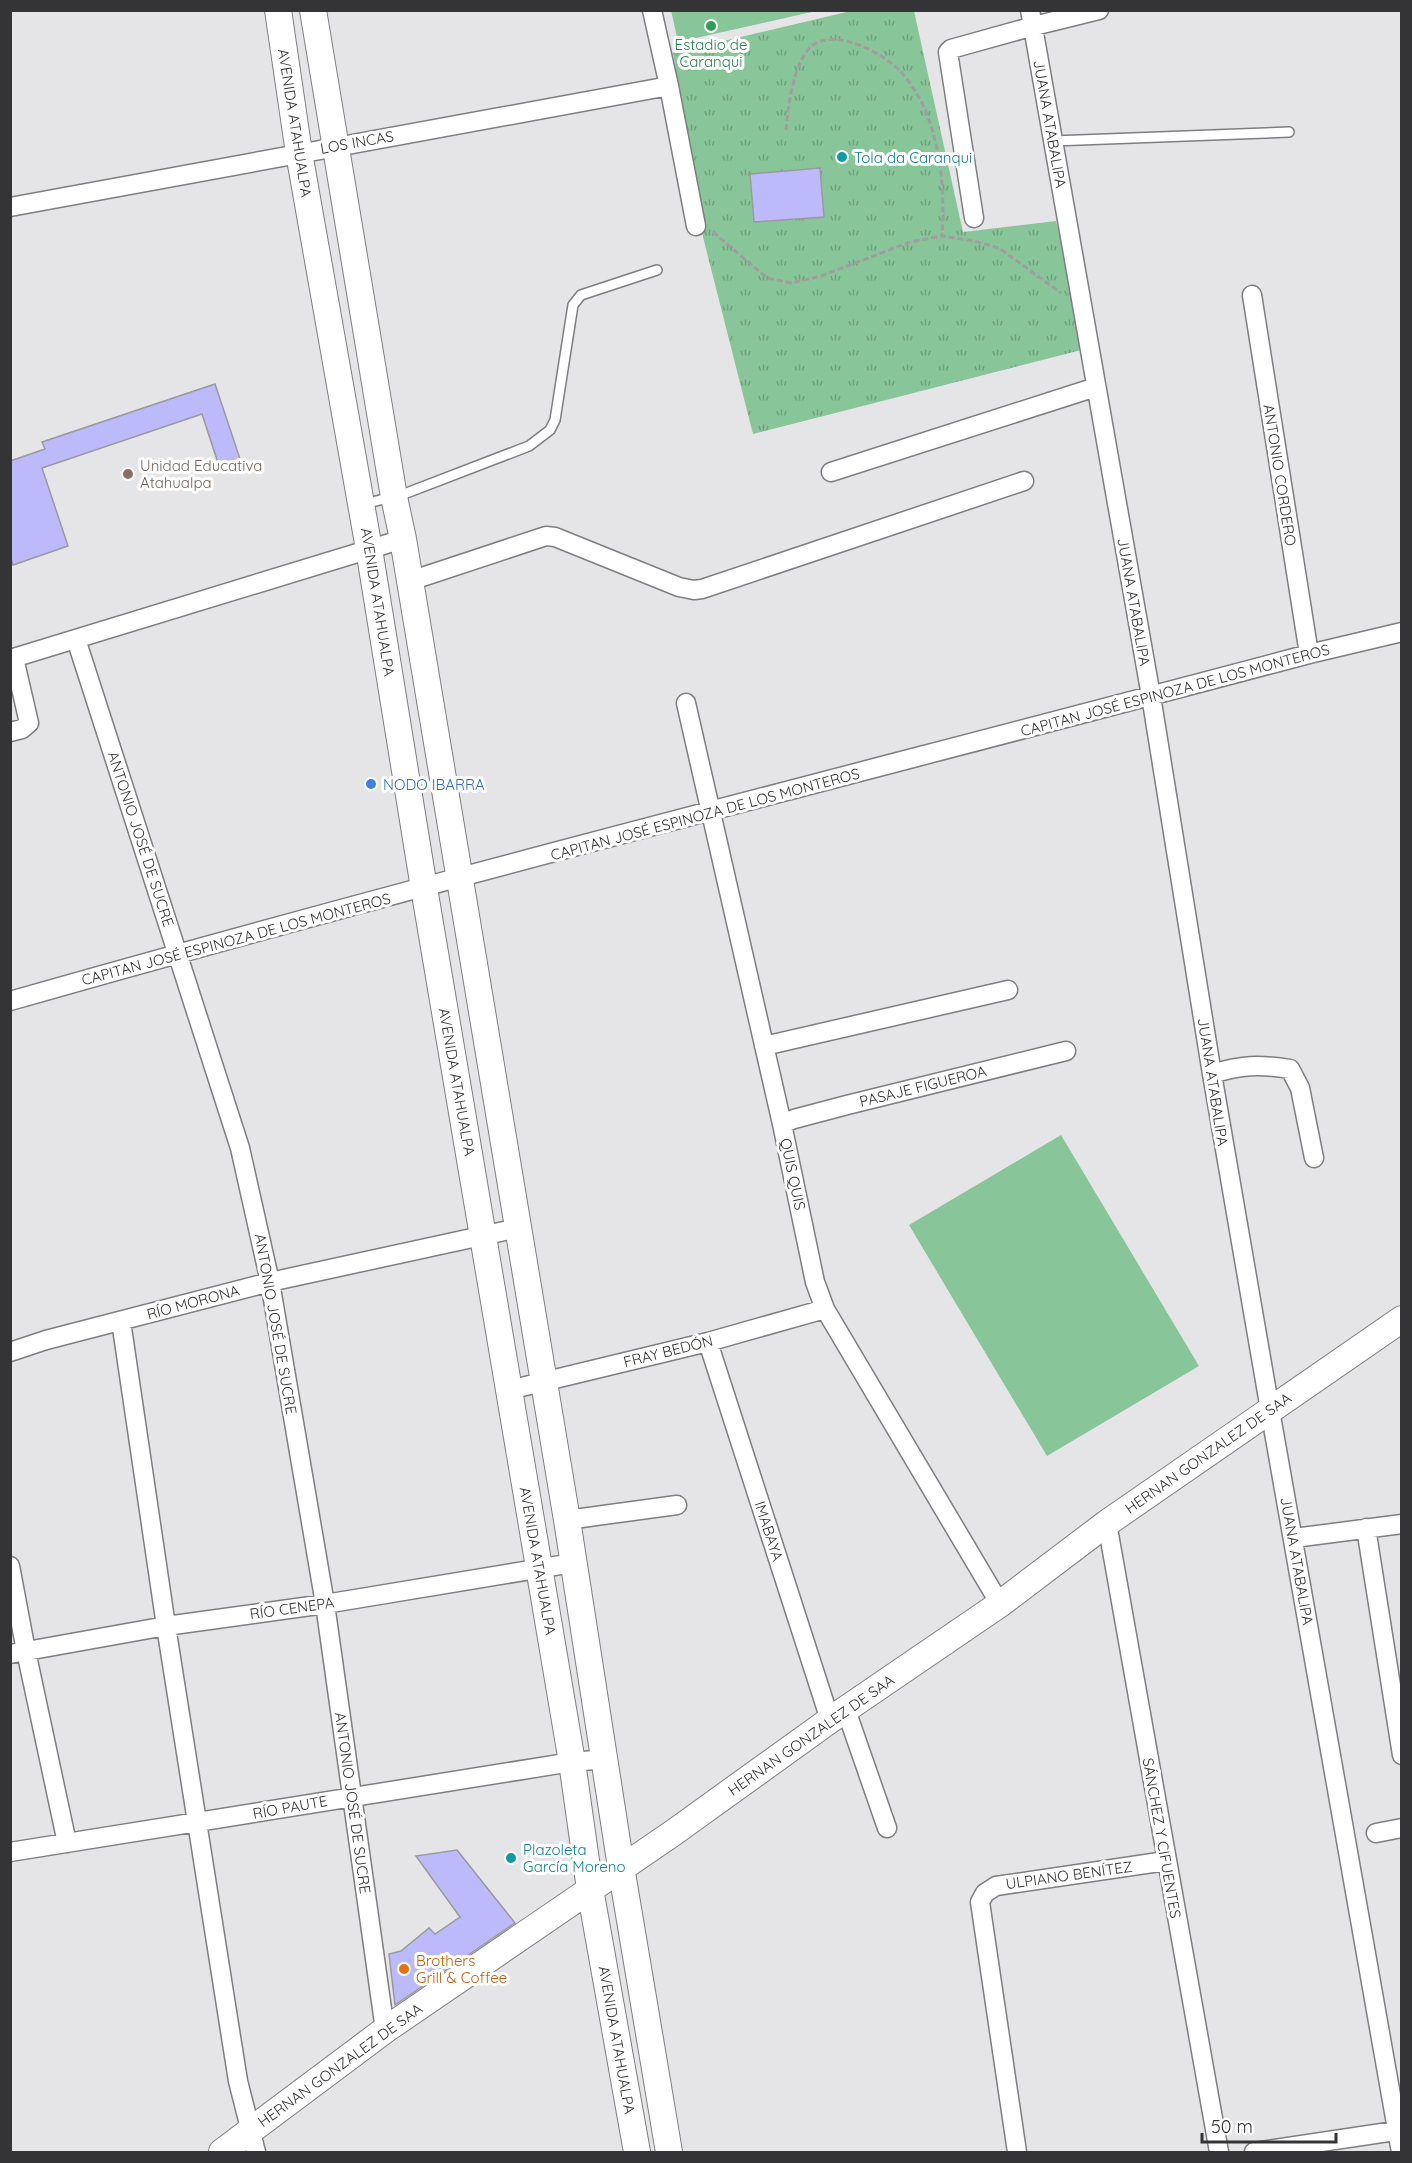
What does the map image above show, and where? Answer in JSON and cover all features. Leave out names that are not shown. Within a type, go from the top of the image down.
[{"type":"main road","name":"AVENIDA ATAHUALPA","points":[[278,10],[299,153],[362,504],[424,888],[572,1762],[590,1888],[637,2152]]},
{"type":"main road","points":[[313,10],[394,497],[461,878],[669,2152]]},
{"type":"main road","name":"HERNAN GONZALEZ DE SAA","points":[[222,2152],[253,2142],[385,2030],[621,1866],[673,1833],[838,1715],[1000,1604],[1107,1523],[1401,1319]]},
{"type":"street","points":[[652,10],[695,220]]},
{"type":"street","points":[[974,218],[948,52],[1032,18],[1099,10]]},
{"type":"street","name":"JUANA ATABALIPA","points":[[1032,18],[1151,696],[1269,1410],[1400,2130],[1401,2152]]},
{"type":"street","name":"LOS INCAS","points":[[10,207],[669,86]]},
{"type":"street","name":"ANTONIO CORDERO","points":[[1252,295],[1309,654]]},
{"type":"street","points":[[831,472],[1096,387]]},
{"type":"street","points":[[410,581],[546,536],[555,537],[679,586],[694,590],[702,589],[1024,481]]},
{"type":"street","points":[[10,732],[22,729],[29,723],[12,658],[403,539]]},
{"type":"street","name":"CAPITAN JOSÉ ESPINOZA DE LOS MONTEROS","points":[[10,1001],[461,878],[1309,654],[1401,632]]},
{"type":"street","name":"ANTONIO JOSÉ DE SUCRE","points":[[76,639],[240,1148],[270,1282],[325,1604],[385,2030]]},
{"type":"street","name":"QUIS QUIS","points":[[686,703],[782,1124],[815,1282],[825,1309],[1000,1604]]},
{"type":"street","points":[[764,1046],[1008,990]]},
{"type":"street","name":"PASAJE FIGUEROA","points":[[782,1124],[847,1105],[1066,1051]]},
{"type":"street","points":[[1212,1074],[1233,1067],[1265,1065],[1290,1069],[1300,1088],[1314,1158]]},
{"type":"street","name":"RÍO MORONA","points":[[10,1352],[46,1340],[270,1282],[518,1228]]},
{"type":"street","name":"FRAY BEDÓN","points":[[509,1390],[708,1342],[825,1309]]},
{"type":"street","points":[[121,1321],[237,2081],[253,2142]]},
{"type":"street","name":"IMABAYA","points":[[708,1342],[838,1715],[887,1828]]},
{"type":"street","points":[[567,1520],[677,1505]]},
{"type":"street","name":"SÁNCHEZ Y CIFUENTES","points":[[1107,1523],[1219,2152]]},
{"type":"street","points":[[1293,1538],[1401,1524]]},
{"type":"street","points":[[1366,1528],[1401,1755]]},
{"type":"street","name":"RÍO CENEPA","points":[[18,1652],[166,1626],[325,1604],[573,1563]]},
{"type":"street","points":[[10,1566],[18,1652],[67,1843]]},
{"type":"street","name":"RÍO PAUTE","points":[[10,1852],[353,1796],[572,1762],[606,1759]]},
{"type":"street","points":[[1376,1833],[1401,1828]]},
{"type":"street","name":"ULPIANO BENÍTEZ","points":[[1017,2152],[981,1902],[985,1893],[996,1886],[1166,1861]]},
{"type":"street","points":[[1254,2152],[1400,2130]]},
{"type":"lane","points":[[1053,141],[1289,132]]},
{"type":"lane","points":[[362,504],[394,497],[529,446],[550,430],[555,420],[573,305],[581,295],[657,270]]},
{"type":"path","points":[[786,130],[788,101],[808,50],[827,39],[850,41],[875,51],[900,71],[920,99],[931,124],[941,178],[944,210],[942,236]]},
{"type":"path","points":[[695,220],[767,278],[792,283],[821,276],[910,242],[942,236],[999,248],[1082,308]]},
{"type":"green space","name":"Estadio de Caranqui","points":[[671,10],[816,10],[816,11],[678,42]]},
{"type":"green space","points":[[851,11],[914,11],[963,232],[1056,221],[1089,348],[753,434],[703,237],[673,53]]},
{"type":"green space","points":[[1061,1135],[1199,1366],[1047,1456],[909,1225]]},
{"type":"building","points":[[820,168],[824,217],[754,222],[750,174]]},
{"type":"building","points":[[215,384],[241,462],[220,469],[202,414],[42,468],[68,546],[13,565],[10,556],[10,461],[45,449],[42,442]]},
{"type":"building","points":[[457,1850],[515,1923],[395,2005],[389,1954],[401,1951],[429,1928],[435,1934],[460,1917],[416,1856]]},
{"type":"place","name":"Estadio de Caranqui","points":[[711,26]]},
{"type":"place","name":"Tola da Caranqui","points":[[842,157]]},
{"type":"place","name":"Unidad Educativa Atahualpa","points":[[128,474]]},
{"type":"place","name":"NODO IBARRA","points":[[371,784]]},
{"type":"place","name":"Plazoleta García Moreno","points":[[511,1858]]},
{"type":"place","name":"Brothers Grill & Coffee","points":[[404,1969]]}]
